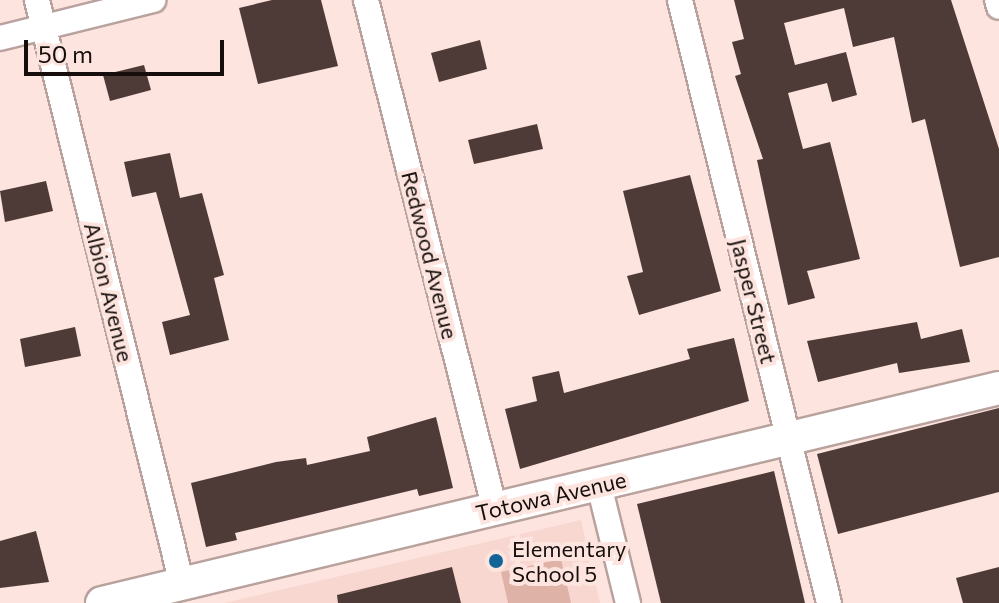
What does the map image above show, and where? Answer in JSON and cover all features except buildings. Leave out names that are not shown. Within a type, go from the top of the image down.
[{"type":"street","name":"Albion Avenue","points":[[37,0],[182,584]]},
{"type":"street","points":[[0,38],[153,0]]},
{"type":"street","name":"Redwood Avenue","points":[[366,0],[495,510]]},
{"type":"street","name":"Jasper Street","points":[[680,0],[829,603]]},
{"type":"street","points":[[997,0],[999,7]]},
{"type":"street","name":"Totowa Avenue","points":[[102,603],[999,388]]},
{"type":"street","points":[[599,485],[628,603]]},
{"type":"shaded area","name":"Elementary School 5","points":[[581,520],[600,603],[224,603]]},
{"type":"shaded area","points":[[561,559],[571,603],[508,603],[501,572]]},
{"type":"place","name":"Elementary School 5","points":[[496,561]]}]
